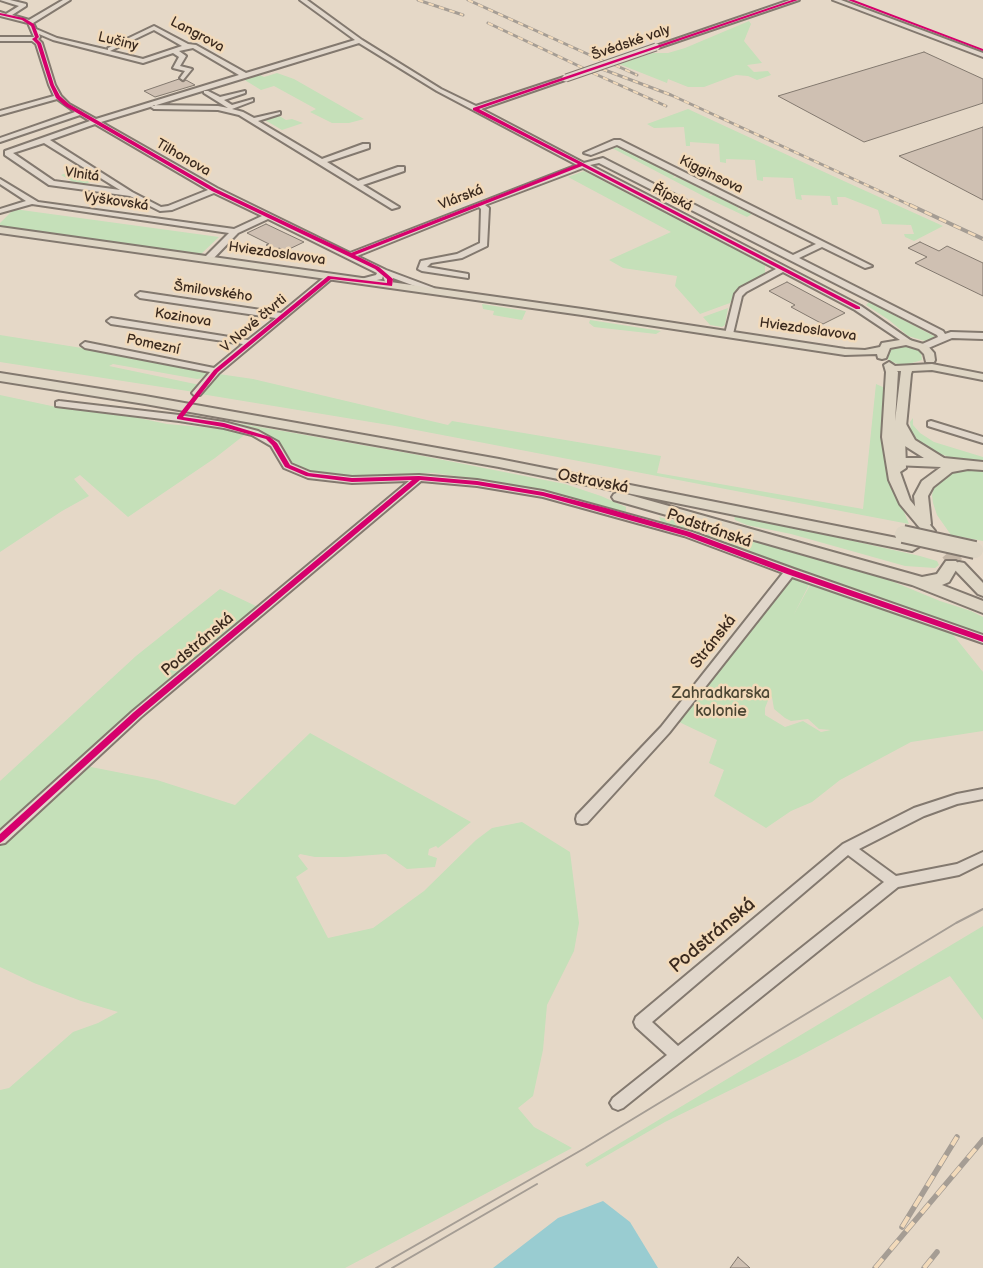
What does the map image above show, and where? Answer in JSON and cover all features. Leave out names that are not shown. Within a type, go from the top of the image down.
[{"type":"highway","name":"Ostravská","points":[[0,366],[503,454],[907,540]]},
{"type":"highway","name":"Ostravská","points":[[0,377],[201,410],[499,463],[907,540],[979,550]]},
{"type":"highway","points":[[895,424],[906,439],[918,450],[935,458],[966,465]]},
{"type":"highway","points":[[900,462],[939,462],[983,466]]},
{"type":"highway","points":[[900,462],[947,469]]},
{"type":"highway","points":[[499,463],[918,581],[983,607]]},
{"type":"highway","points":[[926,527],[922,500],[924,488],[930,479],[947,469],[966,465]]},
{"type":"highway","points":[[907,540],[979,550]]},
{"type":"highway","points":[[918,581],[930,582],[940,579],[955,565]]},
{"type":"main road","name":"Hviezdoslavova","points":[[0,230],[435,291],[845,352],[865,353],[886,346],[909,342]]},
{"type":"main road","points":[[909,342],[924,348],[929,353],[926,363]]},
{"type":"main road","points":[[886,346],[882,356],[892,372],[895,424],[900,462],[913,505],[926,527]]},
{"type":"main road","points":[[845,352],[908,369],[926,363],[983,377]]},
{"type":"main road","points":[[908,369],[905,374],[890,452],[897,486],[904,501],[926,527]]},
{"type":"main road","points":[[955,565],[983,591]]},
{"type":"street","points":[[3,0],[24,5],[8,15]]},
{"type":"street","points":[[30,22],[67,0]]},
{"type":"street","name":"Řípská","points":[[303,0],[360,41],[431,85],[858,308],[909,342]]},
{"type":"street","name":"Švédské valy","points":[[475,108],[796,0]]},
{"type":"street","points":[[836,0],[983,55]]},
{"type":"street","points":[[0,14],[30,22],[36,31],[37,41],[58,97],[0,113]]},
{"type":"street","name":"Langrova","points":[[110,49],[154,28],[187,46],[194,46],[244,76]]},
{"type":"street","name":"Lučiny","points":[[36,31],[55,39],[143,61],[187,46]]},
{"type":"street","name":"Lučiny","points":[[0,39],[37,41],[55,39]]},
{"type":"street","points":[[8,154],[126,111],[360,41]]},
{"type":"street","points":[[173,50],[183,56],[176,68],[189,69],[183,78]]},
{"type":"street","points":[[206,92],[225,106],[253,120],[395,207]]},
{"type":"street","points":[[218,100],[243,92]]},
{"type":"street","name":"Tilhonova","points":[[58,97],[79,112],[214,190],[377,268],[435,291]]},
{"type":"street","points":[[126,111],[154,107],[225,106],[251,100]]},
{"type":"street","points":[[225,106],[241,113]]},
{"type":"street","points":[[0,140],[79,112]]},
{"type":"street","points":[[253,120],[278,112]]},
{"type":"street","name":"Vlnitá","points":[[46,141],[160,209],[169,208],[214,190]]},
{"type":"street","name":"Kigginsova","points":[[588,153],[617,142],[868,266]]},
{"type":"street","points":[[321,162],[366,146]]},
{"type":"street","name":"Vlnitá","points":[[0,150],[52,183],[132,194]]},
{"type":"street","name":"Řípská","points":[[581,165],[594,160],[603,160],[940,333],[943,338]]},
{"type":"street","name":"Vlárská","points":[[351,255],[581,165]]},
{"type":"street","points":[[358,184],[401,168]]},
{"type":"street","name":"Vyškovská","points":[[0,181],[32,202],[235,232]]},
{"type":"street","points":[[0,211],[32,202]]},
{"type":"street","name":"Vlárská","points":[[465,276],[422,269],[424,263],[459,256],[484,244],[485,208],[480,205]]},
{"type":"street","points":[[208,260],[235,232],[266,216]]},
{"type":"street","points":[[794,257],[822,244]]},
{"type":"street","points":[[364,281],[379,277],[381,274],[377,268]]},
{"type":"street","name":"Tilhonova","points":[[377,268],[388,276],[390,285]]},
{"type":"street","points":[[729,334],[738,296],[743,290],[782,269]]},
{"type":"street","name":"V Nové čtvrti","points":[[197,393],[216,372],[330,277]]},
{"type":"street","name":"Šmilovského","points":[[140,295],[282,316]]},
{"type":"street","name":"Kozinova","points":[[111,321],[251,343]]},
{"type":"street","points":[[884,325],[886,346]]},
{"type":"street","points":[[924,348],[943,338],[959,334],[983,336]]},
{"type":"street","name":"Pomezní","points":[[85,345],[216,372]]},
{"type":"street","name":"Podstránská","points":[[59,404],[180,416],[224,425],[268,438],[275,444],[287,466],[308,476],[352,480],[419,478],[476,482],[543,494],[688,534],[790,572],[983,638]]},
{"type":"street","points":[[931,424],[983,440]]},
{"type":"street","name":"Podstránská","points":[[0,839],[137,714],[419,478]]},
{"type":"street","name":"Stránská","points":[[582,819],[665,730],[790,572]]},
{"type":"street","name":"Podstránská","points":[[678,1055],[641,1022],[848,848],[919,812],[957,799],[983,794]]},
{"type":"street","points":[[848,848],[894,882]]},
{"type":"street","points":[[618,1103],[894,882],[959,868],[983,857]]},
{"type":"green space","points":[[749,21],[751,24],[744,41],[762,63],[747,65],[754,72],[768,71],[771,75],[757,80],[748,76],[736,75],[704,87],[688,87],[668,79],[667,83],[619,64],[653,53],[668,53],[685,48]]},
{"type":"green space","points":[[277,73],[294,79],[364,119],[349,123],[332,123],[310,112],[316,109],[274,86],[261,90],[243,79],[258,74],[264,77]]},
{"type":"green space","points":[[688,109],[943,226],[914,241],[905,237],[904,234],[914,234],[911,225],[882,224],[878,210],[845,197],[837,197],[838,205],[832,205],[830,196],[801,195],[802,200],[796,199],[793,178],[763,177],[763,181],[757,180],[755,160],[726,159],[726,163],[720,162],[719,144],[690,142],[690,146],[686,146],[684,127],[654,128],[647,124]]},
{"type":"green space","points":[[276,114],[286,120],[292,119],[303,123],[282,130],[263,119]]},
{"type":"green space","points":[[617,147],[640,158],[638,160],[642,159],[675,176],[672,178],[677,177],[711,194],[709,196],[714,195],[739,208],[737,210],[741,209],[752,214],[747,217],[707,198],[612,148]]},
{"type":"green space","points":[[76,169],[95,180],[80,186],[61,175]]},
{"type":"green space","points":[[584,171],[765,264],[765,273],[737,291],[730,303],[700,314],[675,286],[677,276],[623,268],[609,260],[671,232],[568,177]]},
{"type":"green space","points":[[14,209],[219,237],[200,255],[0,228],[0,223]]},
{"type":"green space","points":[[869,302],[936,337],[925,341],[908,336],[889,320],[866,305]]},
{"type":"green space","points":[[482,304],[526,311],[522,320],[493,315],[494,311],[483,309]]},
{"type":"green space","points":[[728,308],[725,325],[722,327],[710,325],[703,317]]},
{"type":"green space","points":[[590,320],[661,331],[656,334],[594,327],[589,323]]},
{"type":"green space","points":[[0,335],[82,348],[84,346],[212,373],[204,378],[197,379],[113,364],[109,366],[200,385],[194,392],[0,362]]},
{"type":"green space","points":[[901,344],[916,347],[921,351],[922,360],[902,366],[888,360],[888,351]]},
{"type":"green space","points":[[219,374],[253,379],[448,425],[452,421],[661,456],[657,473],[863,509],[876,384],[885,388],[884,447],[890,478],[909,524],[395,426],[201,394]]},
{"type":"green space","points":[[0,395],[61,408],[125,415],[167,424],[235,430],[247,433],[215,458],[128,517],[80,475],[74,479],[89,496],[62,511],[0,552]]},
{"type":"green space","points":[[186,414],[413,454],[565,484],[626,507],[626,512],[544,490],[433,473],[351,476],[306,471],[289,464],[258,431],[186,416]]},
{"type":"green space","points":[[913,418],[913,425],[920,433],[934,442],[983,457],[983,462],[949,457],[929,450],[912,437],[910,422]]},
{"type":"green space","points":[[960,470],[983,470],[983,541],[951,535],[937,515],[933,503],[932,495],[934,488],[945,475]]},
{"type":"green space","points":[[738,515],[920,556],[937,561],[939,565],[935,568],[905,566],[791,534],[747,525],[735,520],[734,516]]},
{"type":"green space","points":[[659,517],[768,543],[889,580],[983,617],[983,634],[662,523]]},
{"type":"green space","name":"Zahradkarska kolonie","points":[[794,578],[810,583],[793,616],[810,585],[884,609],[889,613],[892,611],[950,631],[983,672],[983,731],[911,742],[840,780],[812,802],[791,811],[766,828],[714,796],[724,770],[709,763],[717,740],[679,722],[790,579]],"holes":[[[767,692],[772,697],[774,709],[785,718],[791,721],[808,719],[819,729],[831,730],[821,732],[803,721],[785,727],[765,715],[765,708],[769,698]]]},
{"type":"green space","points":[[220,589],[258,607],[0,834],[0,781],[136,656]]},
{"type":"green space","points":[[310,733],[471,822],[438,848],[436,846],[429,849],[428,855],[437,858],[435,867],[407,869],[386,854],[315,857],[300,854],[298,856],[308,869],[296,877],[328,938],[373,928],[424,891],[476,840],[492,828],[522,822],[570,852],[579,923],[574,951],[547,1005],[543,1050],[533,1096],[518,1108],[534,1127],[572,1148],[345,1268],[0,1268],[0,1090],[9,1088],[73,1032],[98,1023],[118,1012],[81,1001],[34,983],[0,967],[0,846],[86,766],[157,780],[235,805]]},
{"type":"green space","points":[[983,926],[983,1020],[950,976],[798,1057],[665,1122],[587,1167],[585,1164]]},
{"type":"water","points":[[603,1201],[630,1222],[658,1268],[493,1268],[558,1218]]},
{"type":"building","points":[[924,52],[983,79],[983,103],[864,142],[778,96]]},
{"type":"building","points":[[179,79],[183,82],[186,80],[195,85],[155,97],[144,91]]},
{"type":"building","points":[[983,127],[983,200],[899,156]]},
{"type":"building","points":[[266,224],[304,242],[285,251],[279,248],[276,250],[266,245],[269,244],[247,233]]},
{"type":"building","points":[[920,242],[939,251],[947,246],[983,263],[983,296],[915,263],[927,257],[908,248]]},
{"type":"building","points":[[787,282],[845,313],[823,324],[817,321],[791,307],[795,305],[769,291]]},
{"type":"building","points":[[738,1257],[750,1268],[730,1268]]},
{"type":"tunnel","points":[[934,537],[959,566]]},
{"type":"tram line","points":[[376,1268],[585,1148],[956,923],[983,909]]},
{"type":"tram line","points":[[392,1268],[537,1184]]},
{"type":"railway","points":[[418,0],[463,15]]},
{"type":"railway","points":[[468,0],[603,61]]},
{"type":"railway","points":[[488,23],[583,68]]},
{"type":"railway","points":[[615,65],[637,75]]},
{"type":"railway","points":[[602,69],[671,95],[912,206]]},
{"type":"railway","points":[[593,73],[666,106]]},
{"type":"railway","points":[[910,205],[983,239]]},
{"type":"railway","points":[[902,1227],[957,1137]]},
{"type":"railway","points":[[875,1268],[983,1140]]},
{"type":"railway","points":[[924,1268],[937,1252]]},
{"type":"cycle path","points":[[475,109],[796,0]]},
{"type":"cycle path","points":[[850,0],[983,50]]},
{"type":"cycle path","points":[[0,14],[23,19],[33,25],[37,37],[34,39],[39,43],[52,85],[58,97],[67,105],[214,190],[377,268],[390,279],[390,285],[330,277],[216,371],[179,418],[224,425],[268,438],[275,444],[287,466],[308,475],[352,480],[419,478],[477,483],[543,494],[604,510],[688,534],[790,572],[983,639]]},
{"type":"cycle path","points":[[475,109],[858,308]]},
{"type":"cycle path","points":[[351,255],[581,165]]},
{"type":"cycle path","points":[[0,839],[137,714],[419,478]]}]
